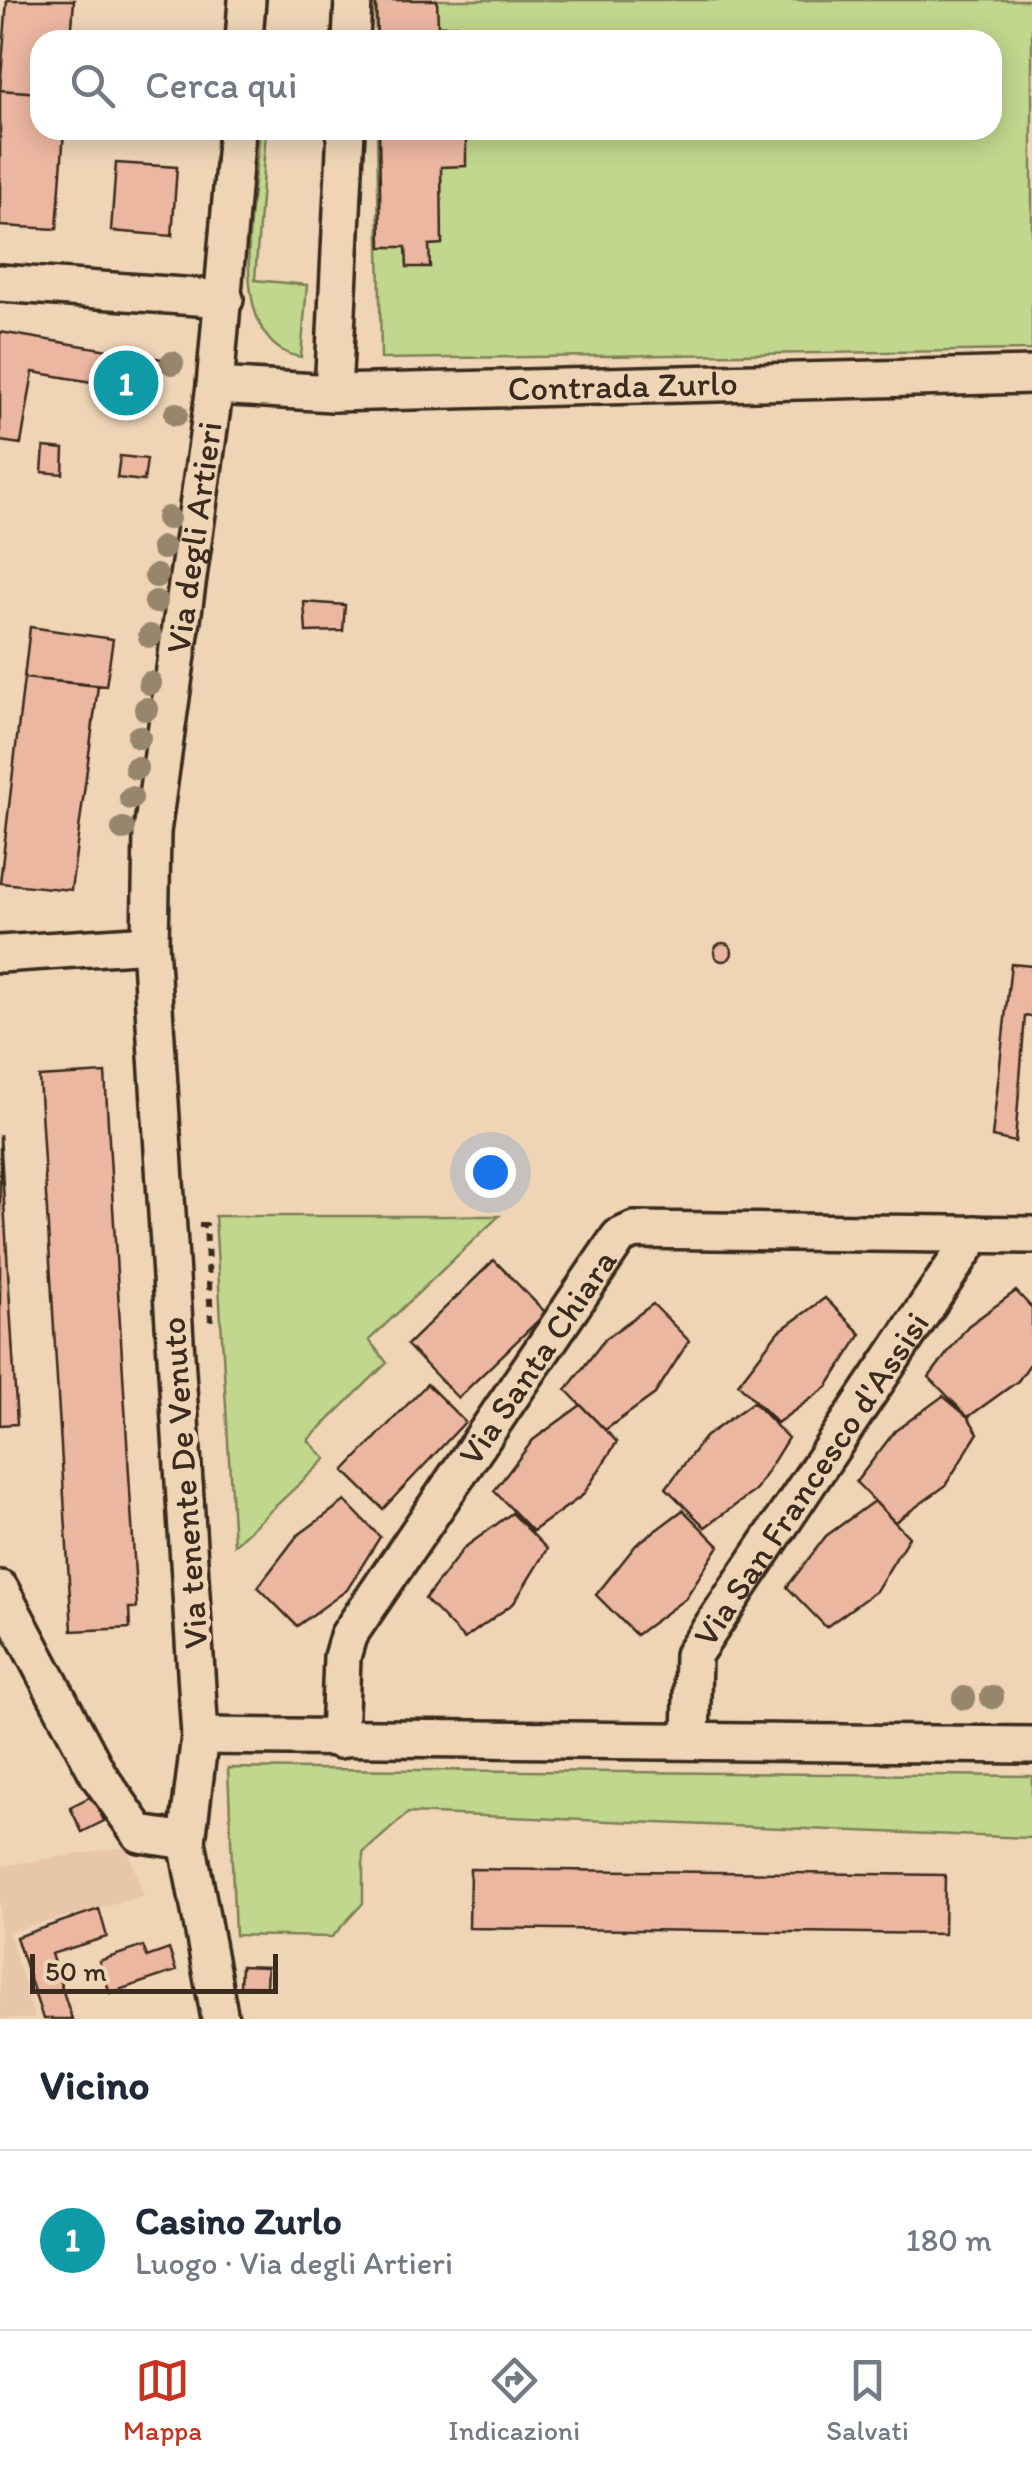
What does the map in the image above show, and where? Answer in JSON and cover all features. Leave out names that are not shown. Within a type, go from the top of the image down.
[{"type":"street","points":[[245,30],[247,0]]},
{"type":"street","points":[[352,30],[353,0]]},
{"type":"street","name":"Via degli Artieri","points":[[150,944],[152,832],[225,299],[236,140]]},
{"type":"street","points":[[333,393],[346,140]]},
{"type":"street","points":[[0,283],[225,299]]},
{"type":"street","name":"Contrada Zurlo","points":[[214,386],[333,393],[1032,375]]},
{"type":"street","points":[[0,954],[150,944]]},
{"type":"street","name":"Via tenente De Venuto","points":[[150,944],[200,1736],[187,1841],[220,2019]]},
{"type":"street","name":"Via Santa Chiara","points":[[339,1740],[342,1657],[348,1636],[619,1238],[634,1230],[1032,1235]]},
{"type":"street","name":"Via San Francesco d'Assisi","points":[[691,1741],[693,1655],[975,1234]]},
{"type":"street","points":[[0,1589],[99,1776],[140,1834],[187,1841]]},
{"type":"street","points":[[200,1736],[1032,1745]]},
{"type":"shaded area","points":[[127,1847],[144,1896],[9,1932],[35,2019],[0,2019],[0,1866]]},
{"type":"green space","points":[[375,0],[1032,0],[1032,350],[381,359],[377,140],[1002,140],[1002,30],[376,30]]},
{"type":"green space","points":[[259,140],[265,140],[255,280],[307,285],[301,357],[276,346],[260,324],[251,295],[250,224]]},
{"type":"green space","points":[[215,1216],[499,1216],[369,1340],[387,1363],[308,1440],[326,1459],[234,1545]]},
{"type":"green space","points":[[228,1768],[1032,1776],[1032,1838],[408,1813],[363,1853],[363,1903],[332,1937],[235,1935]]},
{"type":"building","points":[[7,0],[74,0],[72,30],[30,30],[30,92],[0,90]]},
{"type":"building","points":[[376,0],[437,0],[438,26],[464,25],[464,30],[377,30]]},
{"type":"building","points":[[0,90],[30,92],[30,140],[63,140],[57,229],[0,226]]},
{"type":"building","points":[[379,140],[466,140],[466,166],[441,167],[442,244],[429,245],[430,267],[407,267],[406,247],[381,247]]},
{"type":"building","points":[[116,163],[177,167],[172,236],[111,231]]},
{"type":"building","points":[[0,332],[162,359],[156,393],[33,372],[21,444],[0,441]]},
{"type":"building","points":[[44,447],[64,449],[63,474],[42,472]]},
{"type":"building","points":[[120,456],[147,459],[144,481],[117,478]]},
{"type":"building","points":[[304,602],[345,605],[343,631],[306,632]]},
{"type":"building","points":[[30,627],[113,639],[106,686],[24,678]]},
{"type":"building","points":[[24,678],[98,686],[71,890],[0,883]]},
{"type":"building","points":[[723,943],[730,945],[730,959],[723,961],[716,959],[714,952],[716,945]]},
{"type":"building","points":[[1011,964],[1032,966],[1032,1017],[1025,1016],[1015,1142],[992,1137]]},
{"type":"building","points":[[105,1073],[137,1608],[129,1608],[130,1628],[72,1631],[39,1077]]},
{"type":"building","points":[[0,1134],[17,1424],[0,1425]]},
{"type":"building","points":[[494,1260],[546,1313],[458,1398],[407,1345]]},
{"type":"building","points":[[1016,1291],[1032,1308],[1032,1361],[1018,1381],[968,1417],[929,1377],[968,1326]]},
{"type":"building","points":[[825,1298],[861,1334],[827,1387],[777,1423],[738,1384],[777,1333]]},
{"type":"building","points":[[653,1304],[689,1341],[655,1394],[605,1430],[566,1390],[605,1339]]},
{"type":"building","points":[[427,1384],[465,1422],[383,1509],[344,1471]]},
{"type":"building","points":[[943,1396],[968,1417],[978,1433],[945,1486],[895,1522],[856,1482],[895,1431]]},
{"type":"building","points":[[753,1402],[788,1438],[755,1491],[705,1527],[666,1488],[705,1437]]},
{"type":"building","points":[[581,1405],[617,1442],[583,1495],[533,1531],[494,1491],[533,1440]]},
{"type":"building","points":[[345,1501],[380,1537],[347,1590],[297,1626],[258,1587],[297,1536]]},
{"type":"building","points":[[874,1501],[909,1537],[876,1591],[826,1627],[787,1587],[826,1536]]},
{"type":"building","points":[[683,1510],[719,1546],[685,1599],[636,1635],[596,1595],[636,1545]]},
{"type":"building","points":[[512,1513],[547,1549],[514,1603],[464,1639],[425,1599],[464,1548]]},
{"type":"building","points":[[92,1796],[104,1821],[82,1832],[70,1807]]},
{"type":"building","points":[[470,1869],[945,1875],[944,1934],[469,1928]]},
{"type":"building","points":[[99,1909],[107,1937],[51,1954],[72,2019],[43,2019],[16,1937]]},
{"type":"building","points":[[143,1946],[147,1957],[169,1949],[176,1971],[110,1993],[99,1961]]},
{"type":"building","points":[[241,1966],[267,1967],[266,1987],[240,1986]]},
{"type":"place","name":"Casino Zurlo","points":[[126,383]]}]
